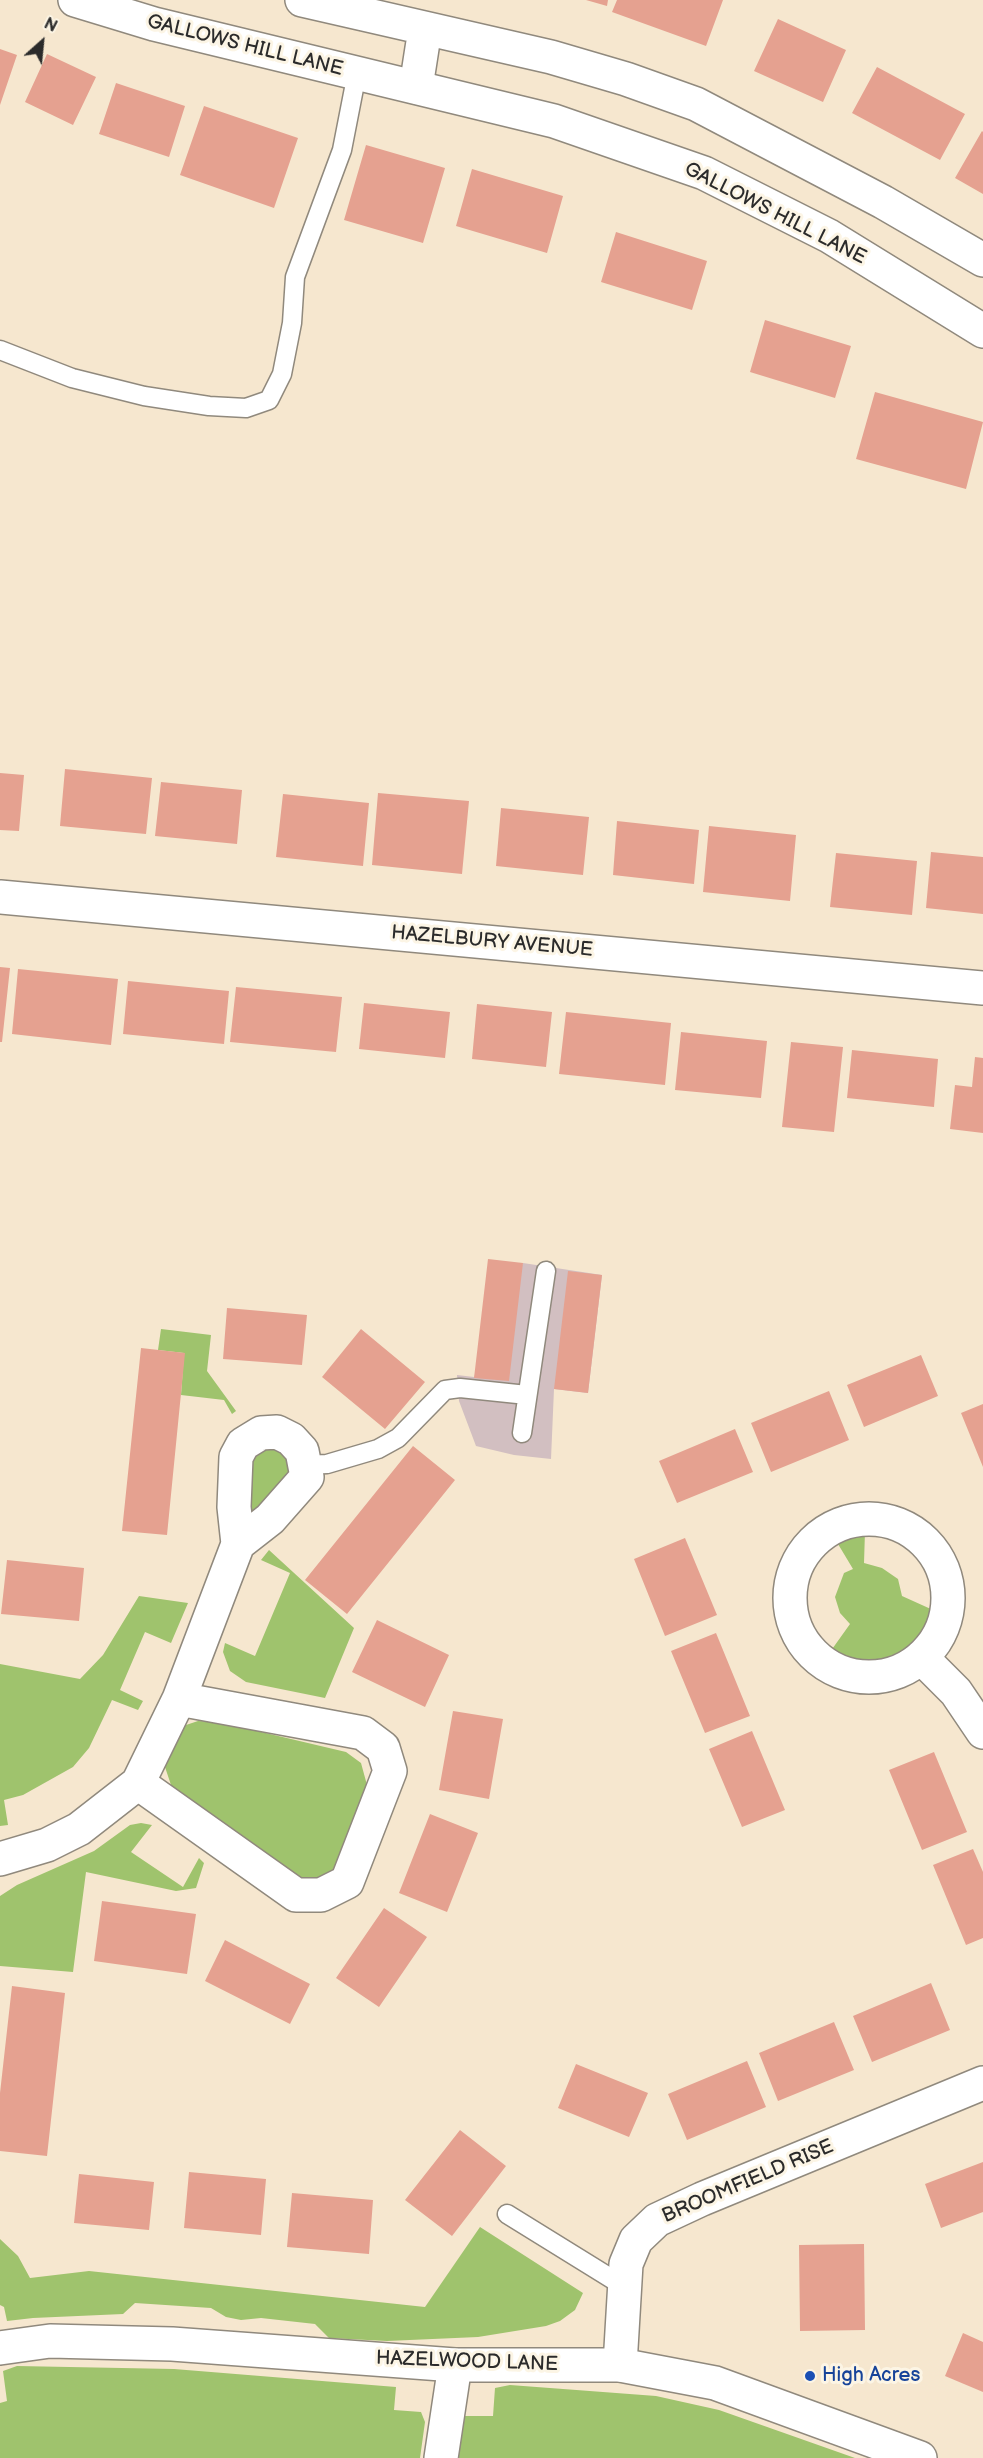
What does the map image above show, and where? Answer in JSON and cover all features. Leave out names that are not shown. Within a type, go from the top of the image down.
[{"type":"street","name":"GALLOWS HILL LANE","points":[[75,0],[154,24],[554,121],[704,173],[829,236],[983,331]]},
{"type":"street","points":[[302,0],[550,57],[626,79],[696,104],[883,202],[983,260]]},
{"type":"street","points":[[416,87],[424,29]]},
{"type":"street","name":"HAZELBURY AVENUE","points":[[0,897],[983,988]]},
{"type":"street","points":[[0,1859],[47,1845],[79,1829],[138,1783],[179,1699],[238,1544],[234,1507],[236,1457],[243,1444],[261,1433],[277,1432],[291,1439],[302,1451],[307,1477],[270,1519],[238,1544]]},
{"type":"street","points":[[880,1519],[907,1528],[929,1545],[943,1569],[948,1586],[948,1614],[938,1640],[922,1658],[905,1670],[879,1678],[851,1676],[816,1658],[798,1636],[789,1601],[792,1573],[805,1549],[826,1530],[852,1520],[880,1519]]},
{"type":"street","points":[[922,1658],[956,1692],[983,1732]]},
{"type":"street","points":[[138,1783],[296,1895],[321,1895],[347,1882],[390,1771],[383,1748],[363,1733],[179,1699]]},
{"type":"street","name":"BROOMFIELD RISE","points":[[620,2365],[627,2264],[636,2240],[657,2220],[702,2199],[983,2083]]},
{"type":"street","name":"HAZELWOOD LANE","points":[[0,2348],[50,2341],[172,2344],[455,2365],[620,2365],[715,2383],[920,2458]]},
{"type":"street","points":[[441,2458],[455,2365]]},
{"type":"lane","points":[[0,350],[72,378],[144,396],[209,406],[246,408],[269,400],[282,374],[292,323],[295,277],[342,150],[357,73]]},
{"type":"lane","points":[[522,1433],[546,1270]]},
{"type":"lane","points":[[306,1465],[327,1464],[378,1449],[398,1438],[445,1390],[460,1388],[527,1395]]},
{"type":"lane","points":[[507,2214],[625,2287]]},
{"type":"shaded area","points":[[523,1263],[602,1275],[588,1393],[554,1389],[551,1459],[514,1455],[476,1446],[459,1401],[457,1375],[474,1377]]},
{"type":"green space","points":[[161,1329],[211,1335],[207,1371],[236,1411],[232,1414],[224,1400],[181,1395],[184,1353],[158,1350]]},
{"type":"green space","points":[[263,1446],[285,1450],[290,1474],[254,1512],[248,1509],[247,1503],[253,1457]]},
{"type":"green space","points":[[865,1531],[864,1563],[882,1568],[898,1579],[902,1596],[933,1610],[924,1631],[913,1646],[898,1655],[878,1662],[857,1663],[830,1652],[850,1624],[840,1613],[835,1597],[844,1573],[853,1569],[835,1539]]},
{"type":"green space","points":[[269,1550],[354,1628],[325,1698],[246,1682],[230,1671],[223,1652],[225,1643],[255,1656],[290,1573],[261,1560]]},
{"type":"green space","points":[[139,1596],[188,1603],[171,1643],[145,1632],[120,1690],[143,1701],[138,1710],[112,1700],[89,1748],[73,1767],[23,1795],[4,1800],[8,1825],[0,1826],[0,1664],[80,1679],[103,1655]]},
{"type":"green space","points":[[198,1721],[219,1722],[346,1752],[361,1763],[367,1785],[333,1870],[324,1878],[312,1882],[300,1879],[182,1798],[171,1785],[164,1764],[180,1727]]},
{"type":"green space","points":[[141,1823],[152,1825],[131,1852],[183,1887],[199,1858],[204,1863],[196,1888],[176,1891],[86,1872],[73,1972],[0,1966],[0,1896],[17,1885],[94,1851],[130,1825]]},
{"type":"green space","points":[[480,2227],[583,2293],[575,2310],[560,2321],[546,2326],[478,2337],[387,2341],[329,2338],[315,2324],[261,2318],[241,2320],[226,2317],[211,2308],[135,2303],[123,2314],[7,2321],[4,2307],[0,2305],[0,2239],[18,2256],[30,2278],[89,2271],[425,2307]]},
{"type":"green space","points":[[17,2366],[174,2369],[396,2387],[394,2410],[421,2412],[425,2422],[420,2458],[0,2458],[0,2403],[7,2401],[3,2371]]},
{"type":"green space","points":[[510,2385],[656,2396],[719,2410],[855,2458],[456,2458],[464,2416],[493,2416],[495,2388]]},
{"type":"building","points":[[586,0],[608,0],[607,6]]},
{"type":"building","points":[[617,0],[723,0],[706,46],[612,12]]},
{"type":"building","points":[[778,19],[846,50],[823,102],[754,71]]},
{"type":"building","points":[[0,49],[17,55],[0,105]]},
{"type":"building","points":[[47,54],[96,77],[73,125],[25,102]]},
{"type":"building","points":[[877,67],[965,114],[940,160],[852,113]]},
{"type":"building","points":[[116,83],[185,106],[169,157],[99,134]]},
{"type":"building","points":[[204,106],[298,138],[274,208],[180,175]]},
{"type":"building","points":[[983,132],[983,194],[955,178]]},
{"type":"building","points":[[366,145],[445,168],[423,243],[344,220]]},
{"type":"building","points":[[472,169],[563,196],[547,253],[456,226]]},
{"type":"building","points":[[616,232],[707,261],[692,310],[601,282]]},
{"type":"building","points":[[765,320],[851,346],[835,398],[750,372]]},
{"type":"building","points":[[875,392],[983,422],[966,489],[856,459]]},
{"type":"building","points":[[65,769],[152,778],[146,834],[60,826]]},
{"type":"building","points":[[0,773],[24,775],[19,831],[0,830]]},
{"type":"building","points":[[161,782],[242,790],[237,844],[155,836]]},
{"type":"building","points":[[378,793],[469,801],[462,874],[372,865]]},
{"type":"building","points":[[283,794],[369,803],[363,866],[276,857]]},
{"type":"building","points":[[501,808],[589,817],[583,875],[496,866]]},
{"type":"building","points":[[617,821],[699,830],[694,884],[613,875]]},
{"type":"building","points":[[709,826],[796,835],[790,901],[703,892]]},
{"type":"building","points":[[931,852],[983,857],[983,914],[926,908]]},
{"type":"building","points":[[836,853],[917,861],[912,915],[830,907]]},
{"type":"building","points":[[0,967],[10,968],[2,1042],[0,1042]]},
{"type":"building","points":[[18,969],[118,979],[111,1045],[12,1034]]},
{"type":"building","points":[[128,981],[229,991],[224,1044],[123,1034]]},
{"type":"building","points":[[236,987],[342,997],[336,1052],[230,1042]]},
{"type":"building","points":[[364,1003],[450,1012],[445,1058],[359,1049]]},
{"type":"building","points":[[477,1004],[552,1012],[546,1067],[472,1059]]},
{"type":"building","points":[[566,1012],[671,1023],[665,1085],[559,1074]]},
{"type":"building","points":[[681,1032],[767,1041],[761,1098],[675,1090]]},
{"type":"building","points":[[791,1042],[843,1047],[834,1132],[782,1127]]},
{"type":"building","points":[[852,1050],[938,1059],[934,1107],[847,1098]]},
{"type":"building","points":[[975,1057],[983,1058],[983,1133],[950,1129],[955,1085],[972,1087]]},
{"type":"building","points":[[488,1259],[523,1263],[509,1381],[474,1378]]},
{"type":"building","points":[[568,1271],[602,1275],[588,1393],[554,1389]]},
{"type":"building","points":[[227,1308],[307,1315],[302,1365],[223,1359]]},
{"type":"building","points":[[361,1329],[425,1382],[385,1429],[322,1377]]},
{"type":"building","points":[[141,1348],[185,1353],[167,1535],[122,1531]]},
{"type":"building","points":[[921,1355],[938,1396],[864,1427],[847,1385]]},
{"type":"building","points":[[829,1391],[849,1440],[771,1472],[751,1423]]},
{"type":"building","points":[[983,1404],[983,1467],[961,1413]]},
{"type":"building","points":[[735,1429],[753,1472],[677,1503],[659,1461]]},
{"type":"building","points":[[413,1446],[455,1480],[347,1614],[305,1580]]},
{"type":"building","points":[[685,1538],[717,1615],[665,1636],[634,1559]]},
{"type":"building","points":[[7,1560],[84,1568],[79,1621],[1,1614]]},
{"type":"building","points":[[377,1620],[449,1655],[425,1707],[352,1672]]},
{"type":"building","points":[[716,1633],[750,1716],[705,1733],[671,1651]]},
{"type":"building","points":[[453,1711],[503,1719],[489,1799],[439,1790]]},
{"type":"building","points":[[752,1731],[785,1810],[742,1827],[709,1749]]},
{"type":"building","points":[[934,1752],[967,1832],[922,1850],[889,1770]]},
{"type":"building","points":[[430,1814],[478,1833],[447,1912],[399,1893]]},
{"type":"building","points":[[973,1849],[983,1872],[983,1938],[966,1945],[933,1865]]},
{"type":"building","points":[[102,1901],[196,1914],[187,1974],[94,1961]]},
{"type":"building","points":[[384,1908],[427,1937],[379,2007],[336,1978]]},
{"type":"building","points":[[225,1940],[310,1984],[290,2024],[205,1981]]},
{"type":"building","points":[[931,1983],[950,2030],[872,2062],[853,2016]]},
{"type":"building","points":[[12,1986],[65,1993],[47,2156],[0,2151],[0,2093]]},
{"type":"building","points":[[834,2022],[854,2070],[778,2101],[759,2053]]},
{"type":"building","points":[[747,2061],[766,2107],[687,2140],[668,2094]]},
{"type":"building","points":[[576,2064],[648,2093],[629,2137],[558,2108]]},
{"type":"building","points":[[460,2130],[506,2166],[452,2236],[405,2200]]},
{"type":"building","points":[[983,2162],[983,2212],[941,2228],[925,2184]]},
{"type":"building","points":[[189,2172],[266,2179],[261,2235],[184,2228]]},
{"type":"building","points":[[79,2174],[154,2182],[149,2230],[74,2223]]},
{"type":"building","points":[[292,2193],[373,2200],[369,2254],[287,2247]]},
{"type":"building","points":[[864,2244],[865,2330],[800,2331],[799,2245]]},
{"type":"building","points":[[963,2333],[983,2342],[983,2392],[945,2376]]},
{"type":"place","name":"High Acres","points":[[810,2376]]}]
